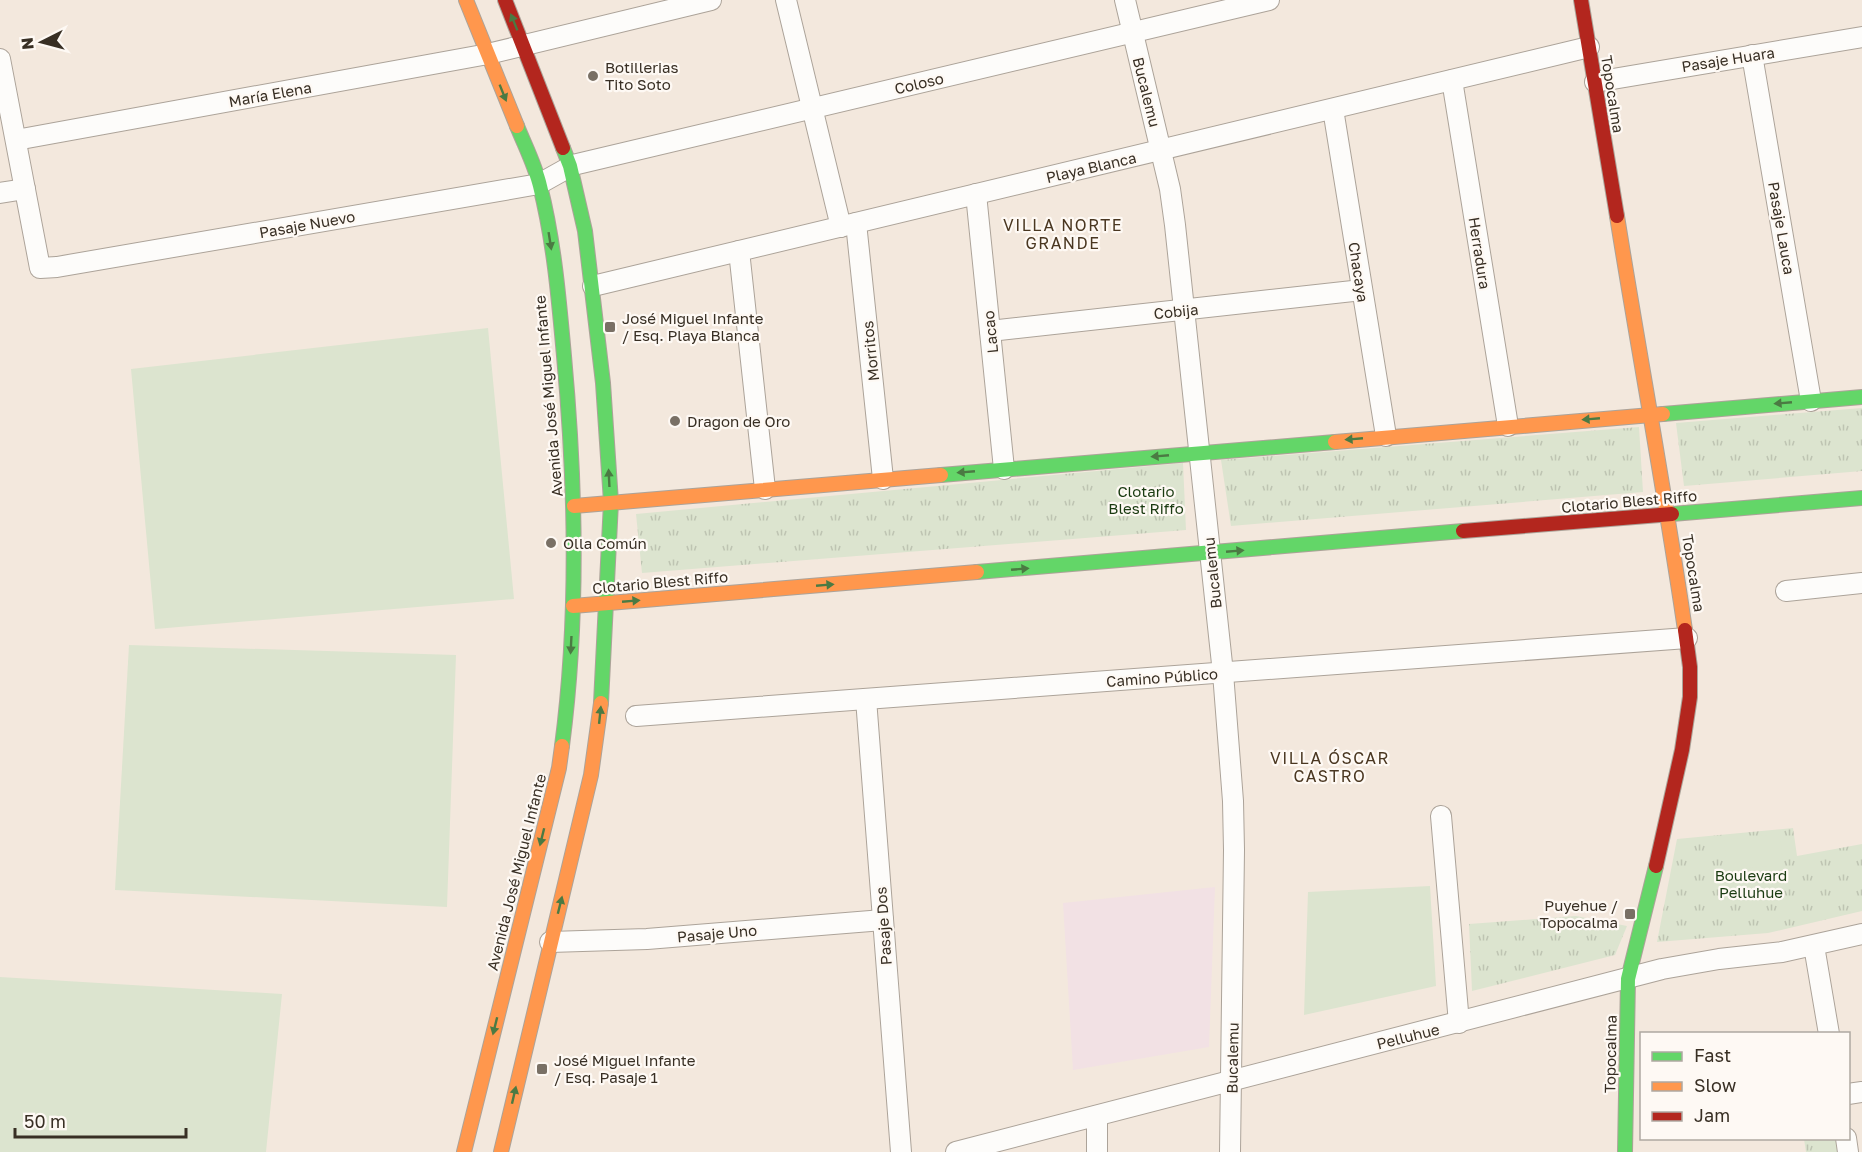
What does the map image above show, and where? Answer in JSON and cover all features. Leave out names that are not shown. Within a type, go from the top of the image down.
[{"type":"street","name":"Avenida José Miguel Infante","points":[[464,1152],[559,768],[568,690],[573,606],[574,506],[567,378],[554,266],[539,184],[466,0]]},
{"type":"street","points":[[501,1152],[591,775],[601,700],[611,502],[603,383],[585,231],[570,166],[505,0]]},
{"type":"street","name":"María Elena","points":[[16,140],[488,54],[711,0]]},
{"type":"street","name":"Morritos","points":[[786,0],[812,108],[849,225],[883,479]]},
{"type":"street","name":"Bucalemu","points":[[1125,0],[1171,198],[1223,673],[1234,840],[1230,1152]]},
{"type":"street","name":"Coloso","points":[[570,166],[1269,0]]},
{"type":"street","name":"Topocalma","points":[[1581,0],[1649,414],[1668,514],[1690,667],[1687,723],[1650,894],[1628,979],[1625,1152]]},
{"type":"street","name":"Pasaje Huara","points":[[1594,82],[1862,37]]},
{"type":"street","name":"Playa Blanca","points":[[593,286],[1589,47]]},
{"type":"street","name":"Pasaje Lauca","points":[[1752,56],[1811,401]]},
{"type":"street","points":[[0,59],[25,189],[0,194]]},
{"type":"street","name":"Herradura","points":[[1452,80],[1508,426]]},
{"type":"street","name":"Chacaya","points":[[1333,108],[1386,436]]},
{"type":"street","name":"Pasaje Nuevo","points":[[25,189],[40,268],[69,266],[539,184],[570,166]]},
{"type":"street","name":"Lacao","points":[[976,194],[1005,469]]},
{"type":"street","points":[[739,251],[765,489]]},
{"type":"street","name":"Cobija","points":[[990,331],[1362,290]]},
{"type":"street","points":[[574,506],[1862,397]]},
{"type":"street","name":"Clotario Blest Riffo","points":[[573,606],[1862,498]]},
{"type":"street","points":[[1786,591],[1862,583]]},
{"type":"street","name":"Camino Público","points":[[636,716],[1687,638]]},
{"type":"street","name":"Pasaje Dos","points":[[866,699],[901,1152]]},
{"type":"street","points":[[1441,816],[1459,1023]]},
{"type":"street","name":"Pasaje Uno","points":[[550,942],[646,939],[883,920]]},
{"type":"street","name":"Pelluhue","points":[[956,1152],[977,1149],[1696,962],[1762,955],[1814,946],[1862,934]]},
{"type":"street","points":[[1814,946],[1829,1032]]},
{"type":"street","points":[[1097,1116],[1097,1152]]},
{"type":"shaded area","points":[[1215,887],[1209,1047],[1073,1070],[1063,903]]},
{"type":"green space","points":[[488,328],[514,599],[155,629],[131,369]]},
{"type":"green space","points":[[1862,408],[1862,471],[1684,486],[1676,423]]},
{"type":"green space","name":"Clotario Blest Riffo","points":[[1639,427],[1643,492],[1231,526],[1221,460]]},
{"type":"green space","name":"Clotario Blest Riffo","points":[[1183,463],[1186,530],[642,573],[636,514]]},
{"type":"green space","points":[[129,645],[456,655],[447,907],[115,890]]},
{"type":"green space","name":"Boulevard Pelluhue","points":[[1793,828],[1797,856],[1862,844],[1862,911],[1768,933],[1657,942],[1677,839]]},
{"type":"green space","points":[[1780,834],[1783,865],[1727,870],[1724,840]]},
{"type":"green space","points":[[1430,886],[1436,986],[1304,1015],[1308,892]]},
{"type":"green space","points":[[1576,916],[1627,926],[1615,955],[1472,991],[1469,924]]},
{"type":"green space","points":[[0,977],[282,994],[266,1152],[0,1152]]},
{"type":"green space","points":[[1804,1140],[1836,1140],[1839,1152],[1806,1152]]},
{"type":"traffic: fast","points":[[517,126],[538,178],[549,228],[558,292],[568,405],[574,551],[571,649],[562,746]]},
{"type":"traffic: fast","points":[[563,148],[570,166],[585,231],[603,383],[611,502],[601,703]]},
{"type":"traffic: fast","points":[[1663,414],[1862,397]]},
{"type":"traffic: fast","points":[[941,475],[1335,442]]},
{"type":"traffic: fast","points":[[1672,514],[1862,498]]},
{"type":"traffic: fast","points":[[977,572],[1463,531]]},
{"type":"traffic: fast","points":[[1625,1152],[1628,979],[1656,866]]},
{"type":"traffic: slow","points":[[466,0],[517,126]]},
{"type":"traffic: slow","points":[[1617,216],[1685,630]]},
{"type":"traffic: slow","points":[[1335,442],[1663,414]]},
{"type":"traffic: slow","points":[[574,506],[941,475]]},
{"type":"traffic: slow","points":[[573,606],[977,572]]},
{"type":"traffic: slow","points":[[501,1152],[591,775],[601,703]]},
{"type":"traffic: slow","points":[[464,1152],[559,768],[562,746]]},
{"type":"traffic: jam","points":[[505,0],[563,148]]},
{"type":"traffic: jam","points":[[1581,0],[1617,216]]},
{"type":"traffic: jam","points":[[1463,531],[1672,514]]},
{"type":"traffic: jam","points":[[1656,866],[1682,750],[1690,697],[1690,667],[1685,630]]},
{"type":"place","name":"Botillerias Tito Soto","points":[[593,76]]},
{"type":"place","name":"José Miguel Infante / Esq. Playa Blanca","points":[[610,327]]},
{"type":"place","name":"Dragon de Oro","points":[[675,421]]},
{"type":"place","name":"Olla Común","points":[[551,543]]},
{"type":"place","name":"Puyehue / Topocalma","points":[[1630,914]]},
{"type":"place","name":"José Miguel Infante / Esq. Pasaje 1","points":[[542,1069]]},
{"type":"district","name":"VILLA NORTE GRANDE","points":[[1063,234]]},
{"type":"district","name":"VILLA ÓSCAR CASTRO","points":[[1330,767]]}]
